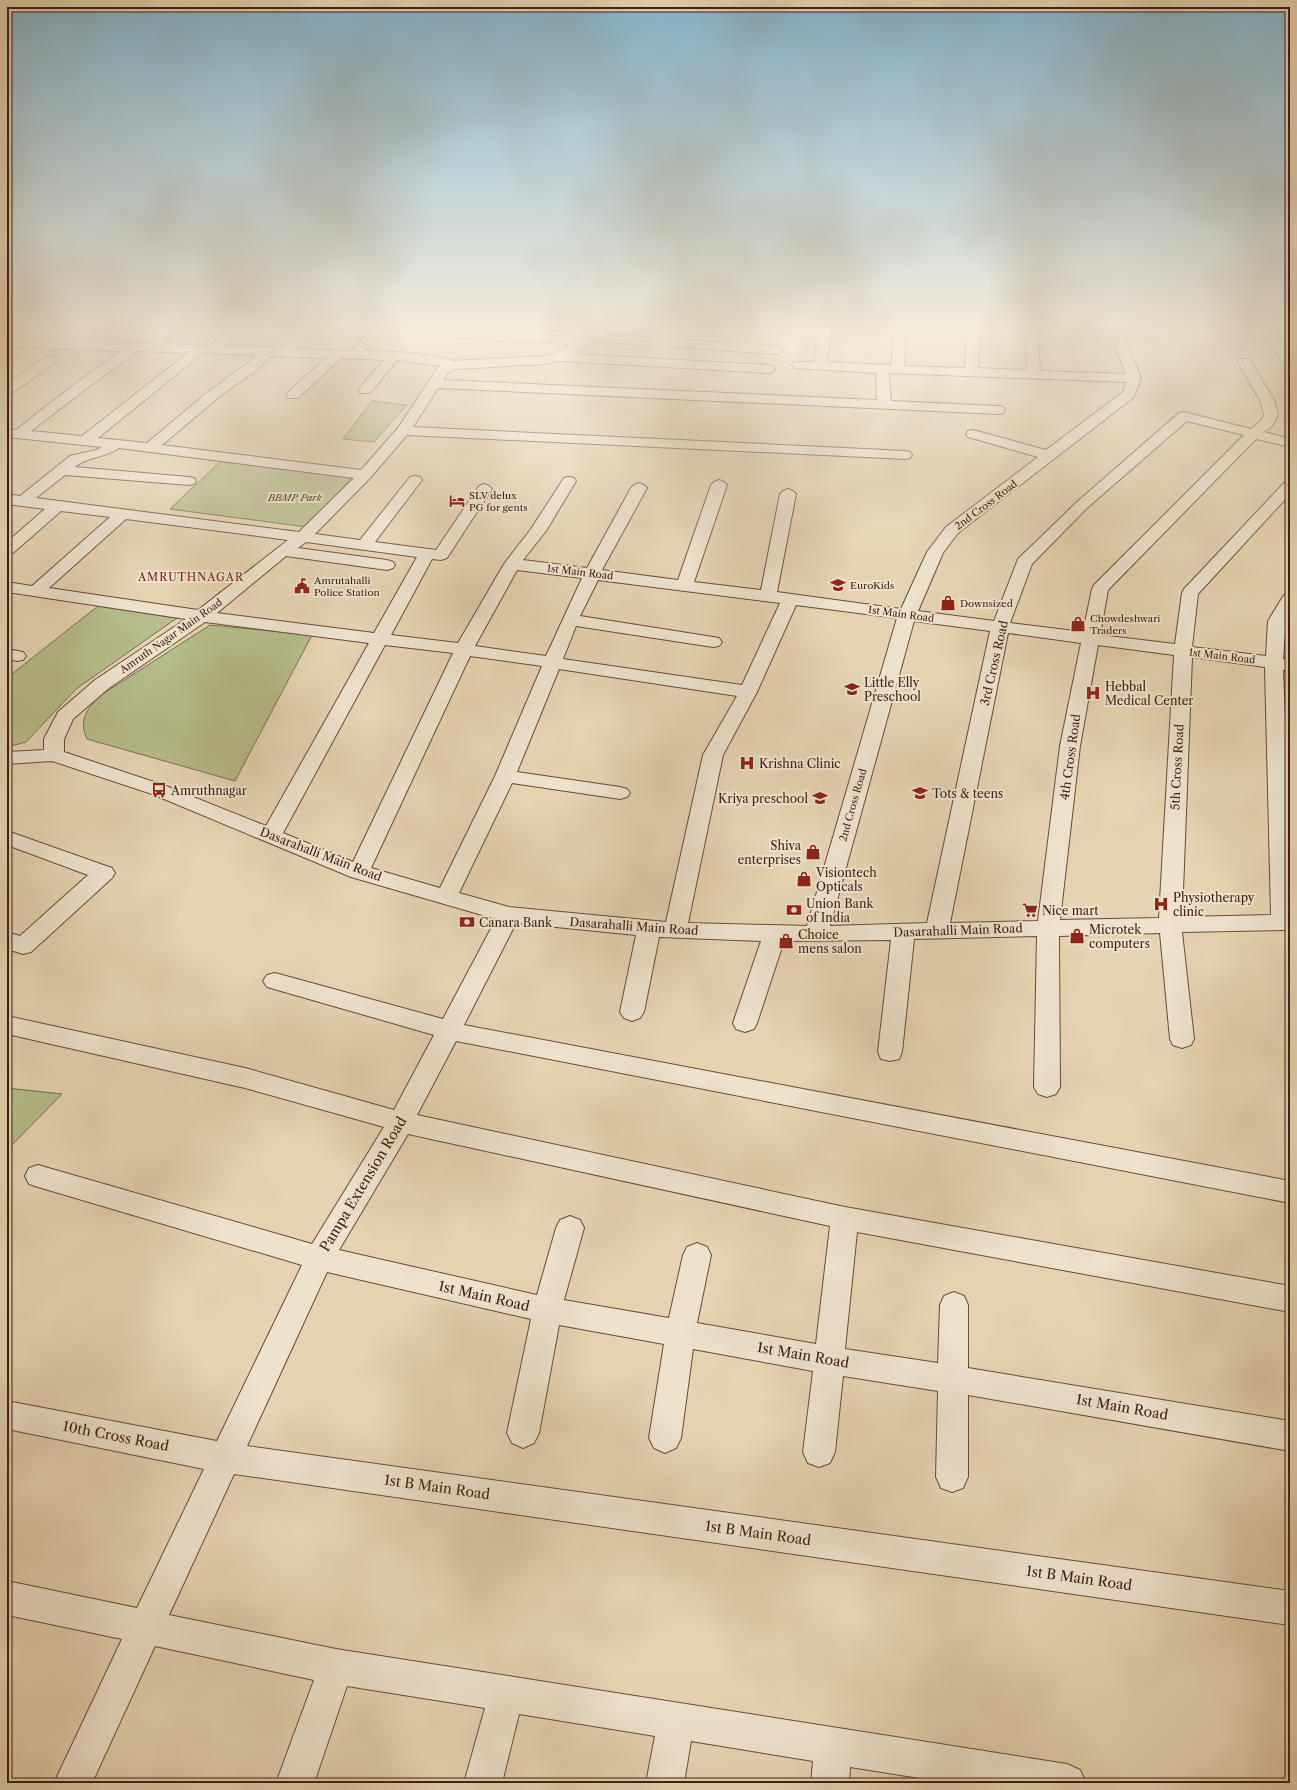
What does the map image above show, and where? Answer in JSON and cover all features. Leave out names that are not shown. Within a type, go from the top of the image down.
[{"type":"street","points":[[13,434],[48,410]]},
{"type":"street","points":[[85,441],[127,410]]},
{"type":"street","points":[[150,448],[196,410]]},
{"type":"street","name":"Amruth Nagar Main Road","points":[[54,755],[54,739],[65,716],[102,684],[202,616],[283,551],[303,538],[366,475],[403,431],[417,410]]},
{"type":"street","points":[[987,410],[998,410]]},
{"type":"street","name":"2nd Cross Road","points":[[816,934],[907,615],[935,552],[952,530],[1109,410]]},
{"type":"street","name":"4th Cross Road","points":[[1047,1086],[1048,928],[1070,746],[1100,589],[1253,434],[1267,423],[1271,415],[1270,410]]},
{"type":"street","name":"3rd Cross Road","points":[[937,931],[1000,627],[1024,562],[1082,505],[1184,416],[1253,434]]},
{"type":"street","points":[[403,431],[904,455]]},
{"type":"street","points":[[13,434],[118,444],[366,475]]},
{"type":"street","points":[[973,434],[1050,456]]},
{"type":"street","points":[[1253,434],[1290,444]]},
{"type":"street","points":[[23,501],[75,459],[101,453],[118,444]]},
{"type":"street","points":[[62,470],[189,481]]},
{"type":"street","points":[[364,545],[415,480]]},
{"type":"street","points":[[359,872],[463,651],[512,564],[538,531],[569,481]]},
{"type":"street","points":[[685,585],[719,485]]},
{"type":"street","name":"5th Cross Road","points":[[1182,1039],[1170,925],[1183,651],[1190,593],[1290,485]]},
{"type":"street","points":[[446,897],[505,776],[570,620],[592,574],[639,488]]},
{"type":"street","points":[[271,834],[379,638],[434,554],[484,489]]},
{"type":"street","points":[[768,596],[788,494]]},
{"type":"street","points":[[7,499],[434,554]]},
{"type":"street","points":[[7,550],[57,506]]},
{"type":"street","points":[[36,591],[123,514]]},
{"type":"street","points":[[283,551],[387,566]]},
{"type":"street","name":"1st Main Road","points":[[512,564],[790,598],[907,615],[1282,664]]},
{"type":"street","points":[[7,587],[202,616],[379,638],[463,651],[483,652],[748,692]]},
{"type":"street","points":[[675,930],[713,755],[748,692],[790,598]]},
{"type":"street","points":[[1286,922],[1282,664],[1277,621],[1290,599]]},
{"type":"street","points":[[570,620],[713,642]]},
{"type":"street","name":"Dasarahalli Main Road","points":[[7,758],[54,755],[159,790],[271,834],[359,872],[509,916],[675,930],[816,934],[1286,922]]},
{"type":"street","points":[[505,776],[620,793]]},
{"type":"street","points":[[7,838],[104,872],[23,946],[7,940]]},
{"type":"street","name":"Pampa Extension Road","points":[[73,1783],[226,1458],[318,1258],[401,1122],[509,916]]},
{"type":"street","points":[[632,1012],[649,928]]},
{"type":"street","points":[[890,1052],[903,932]]},
{"type":"street","points":[[745,1023],[775,933]]},
{"type":"street","points":[[276,981],[463,1034],[1290,1192]]},
{"type":"street","points":[[7,1025],[244,1078],[401,1122],[845,1218],[1290,1299]]},
{"type":"street","name":"1st Main Road","points":[[38,1176],[318,1258],[547,1310],[830,1360],[953,1379],[1290,1436]]},
{"type":"street","points":[[819,1452],[845,1218]]},
{"type":"street","points":[[523,1433],[547,1310],[570,1228]]},
{"type":"street","points":[[665,1438],[680,1334],[697,1255]]},
{"type":"street","points":[[952,1477],[954,1305]]},
{"type":"street","name":"10th Cross Road","points":[[7,1415],[226,1458]]},
{"type":"street","name":"1st B Main Road","points":[[226,1458],[1290,1608]]},
{"type":"street","points":[[7,1598],[147,1626],[336,1667],[833,1746],[998,1778],[1067,1783]]},
{"type":"street","points":[[295,1783],[336,1667]]},
{"type":"street","points":[[483,1783],[506,1694]]},
{"type":"street","points":[[665,1783],[676,1721]]},
{"type":"street","points":[[830,1783],[833,1746]]},
{"type":"green space","points":[[365,410],[403,410],[374,442],[343,439]]},
{"type":"green space","name":"BBMP Park","points":[[222,460],[353,476],[307,527],[170,509]]},
{"type":"green space","points":[[98,606],[177,618],[76,689],[26,742],[7,747],[7,678]]},
{"type":"green space","points":[[210,625],[312,635],[235,781],[87,739],[83,726],[85,715],[101,695]]},
{"type":"green space","points":[[7,1088],[62,1094],[7,1150]]},
{"type":"place","name":"SLV delux PG for gents","points":[[457,501]]},
{"type":"place","name":"EuroKids","points":[[838,585]]},
{"type":"place","name":"Amrutahalli Police Station","points":[[302,586]]},
{"type":"place","name":"Downsized","points":[[948,603]]},
{"type":"place","name":"Chowdeshwari Traders","points":[[1078,624]]},
{"type":"place","name":"Little Elly Preschool","points":[[852,689]]},
{"type":"place","name":"Hebbal Medical Center","points":[[1093,693]]},
{"type":"place","name":"Krishna Clinic","points":[[747,763]]},
{"type":"place","name":"Amruthnagar","points":[[159,790]]},
{"type":"place","name":"Tots & teens","points":[[920,793]]},
{"type":"place","name":"Kriya preschool","points":[[820,798]]},
{"type":"place","name":"Shiva enterprises","points":[[813,852]]},
{"type":"place","name":"Visiontech Opticals","points":[[804,879]]},
{"type":"place","name":"Physiotherapy clinic","points":[[1161,904]]},
{"type":"place","name":"Union Bank of India","points":[[794,910]]},
{"type":"place","name":"Nice mart","points":[[1030,910]]},
{"type":"place","name":"Canara Bank","points":[[467,922]]},
{"type":"place","name":"Microtek computers","points":[[1077,936]]},
{"type":"place","name":"Choice mens salon","points":[[786,941]]},
{"type":"district","name":"AMRUTHNAGAR","points":[[191,577]]}]
